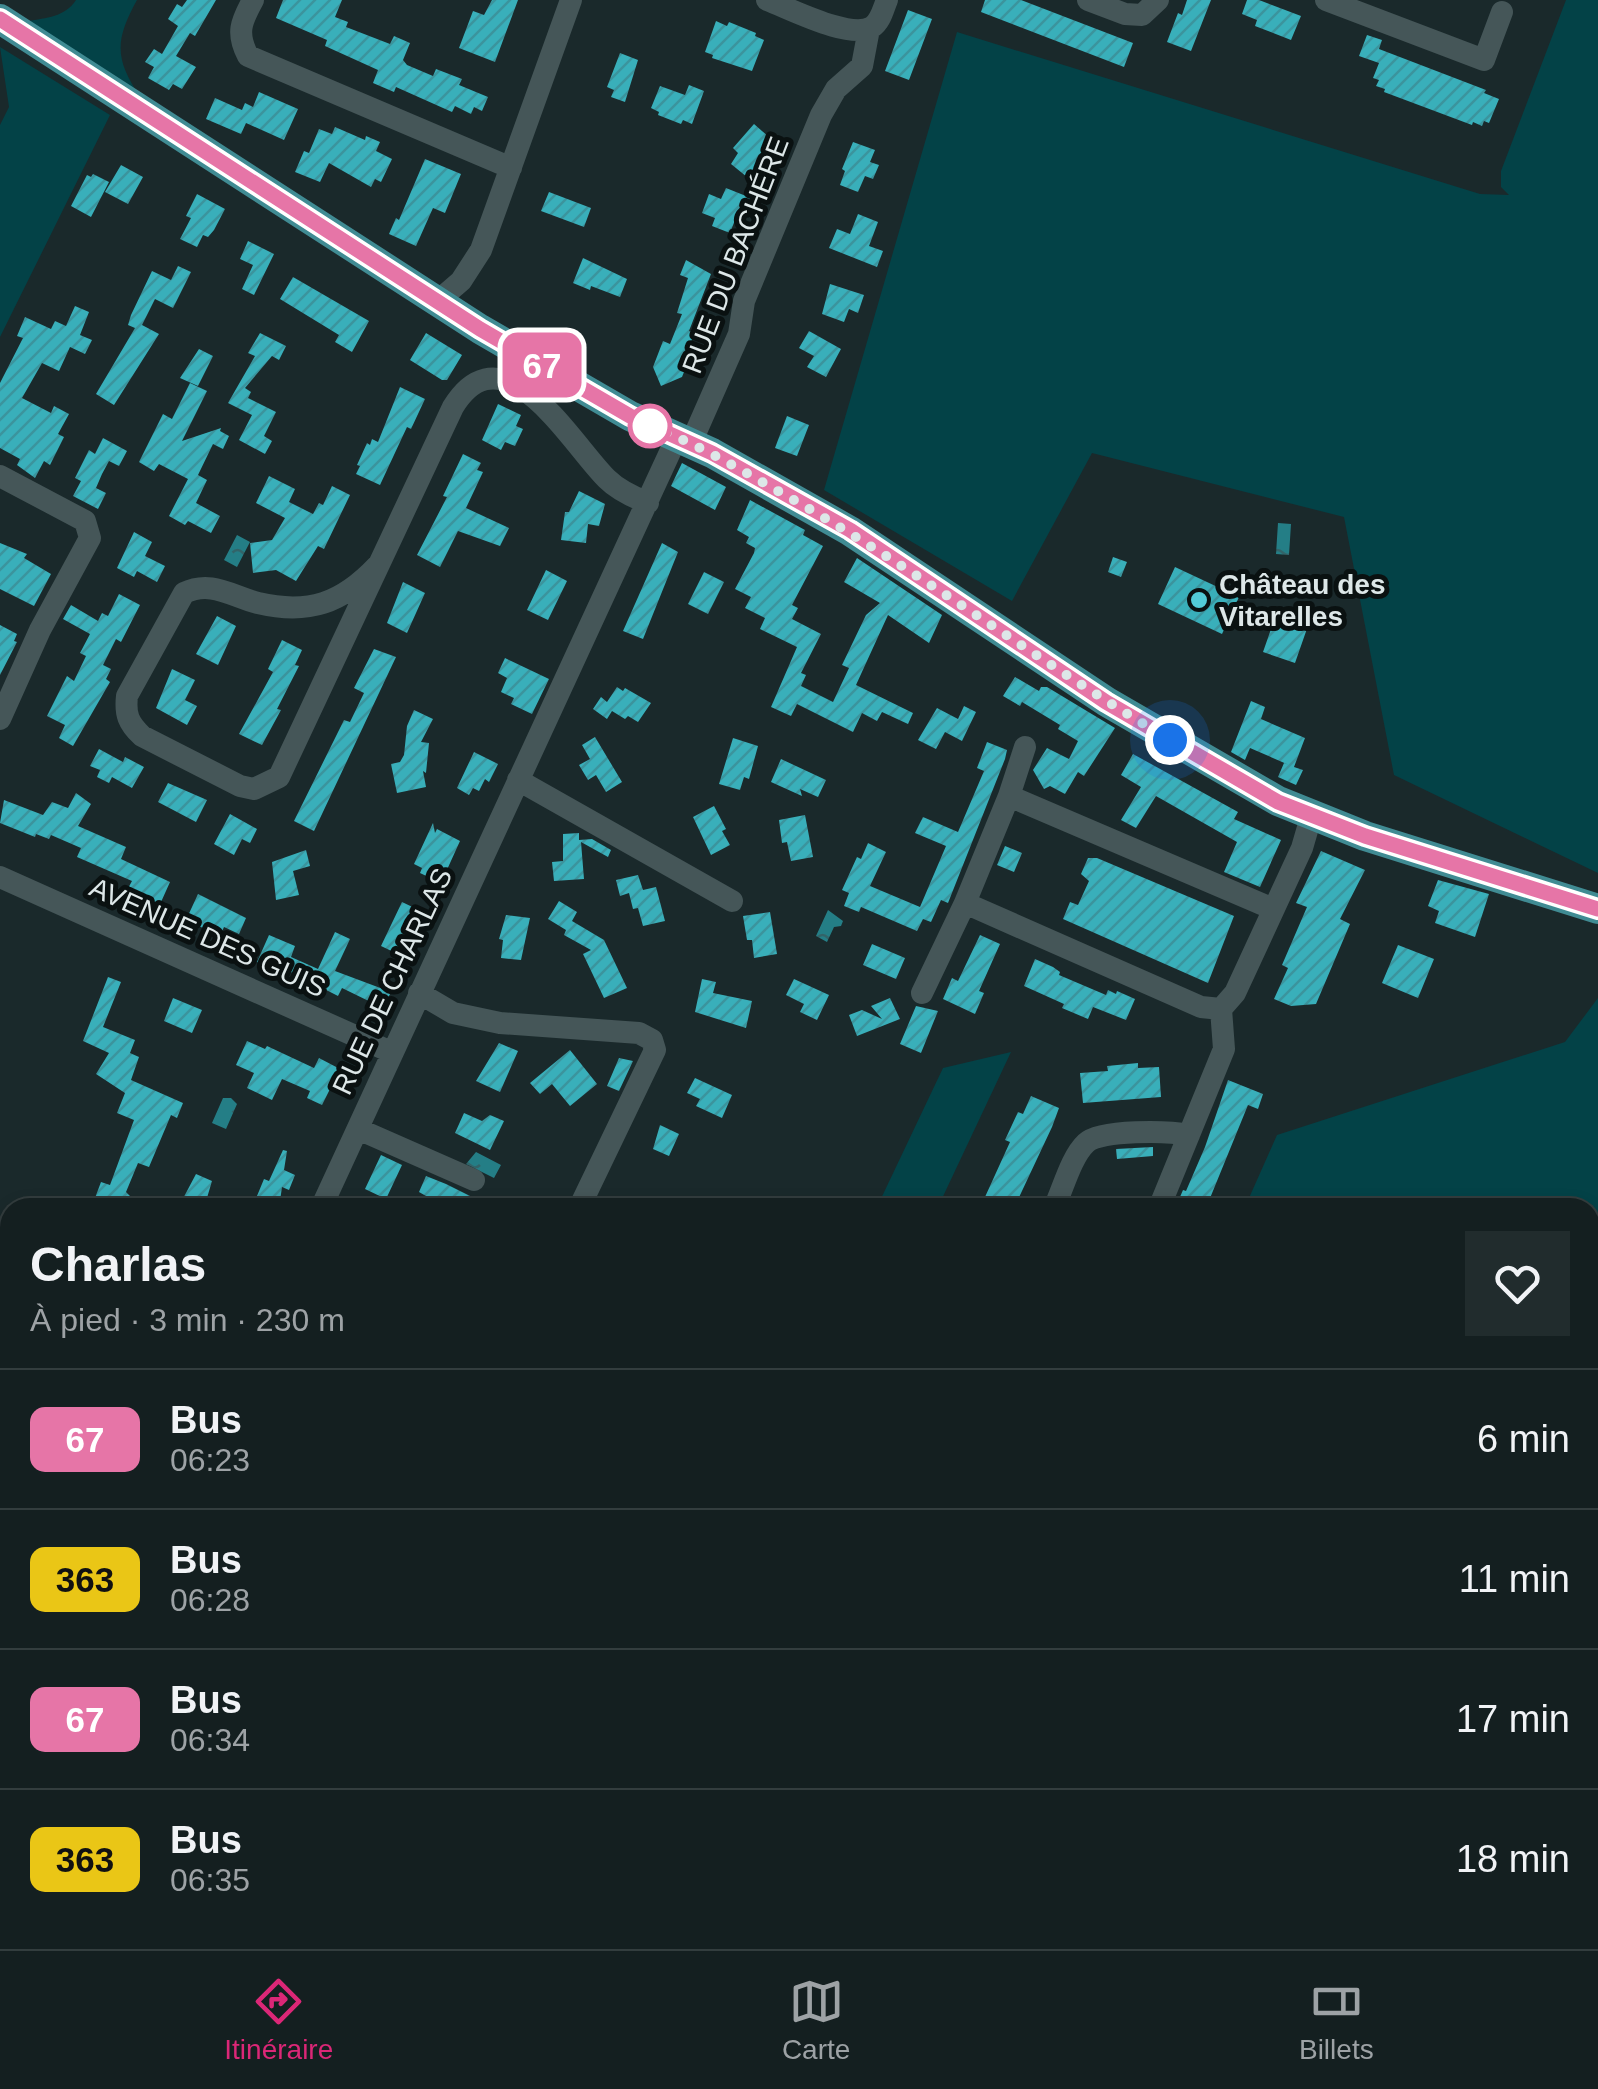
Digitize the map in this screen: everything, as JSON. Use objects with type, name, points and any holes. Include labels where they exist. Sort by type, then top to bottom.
[{"type":"main road","points":[[0,19],[480,329],[630,416],[684,440],[850,530],[1106,702],[1202,759],[1312,818],[1598,909]]},
{"type":"street","points":[[254,0],[240,28],[240,40],[248,56],[511,168]]},
{"type":"street","points":[[439,300],[461,281],[481,250],[571,0]]},
{"type":"street","points":[[767,0],[854,32],[870,29]]},
{"type":"street","name":"RUE DU BACHÉRE","points":[[684,440],[739,334],[744,302],[821,115],[836,89],[862,66],[870,29],[888,0]]},
{"type":"street","points":[[1088,0],[1125,14],[1142,14],[1158,0]]},
{"type":"street","points":[[1326,0],[1484,60],[1502,12]]},
{"type":"street","points":[[377,566],[350,593],[324,605],[260,603],[212,587],[197,587],[184,593],[127,696],[125,713],[142,736],[240,786],[254,789],[278,777],[454,406],[476,384],[498,379],[526,388],[606,478],[629,495],[648,502]]},
{"type":"street","name":"RUE DE CHARLAS","points":[[326,1198],[648,502],[684,440]]},
{"type":"street","points":[[0,476],[85,521],[90,538],[40,630],[0,719]]},
{"type":"street","points":[[324,605],[341,630],[340,647]]},
{"type":"street","points":[[922,993],[965,903],[1025,747]]},
{"type":"street","points":[[518,780],[732,901]]},
{"type":"street","points":[[1009,796],[1273,909]]},
{"type":"street","points":[[1163,1198],[1224,1049],[1221,1009],[1235,993],[1312,818]]},
{"type":"street","name":"AVENUE DES GUIS","points":[[0,877],[391,1052]]},
{"type":"street","points":[[965,903],[1201,1007],[1221,1009]]},
{"type":"street","points":[[419,993],[452,1012],[500,1023],[639,1033],[652,1040],[655,1050],[584,1198]]},
{"type":"street","points":[[358,1129],[474,1180]]},
{"type":"street","points":[[1059,1198],[1084,1144],[1096,1136],[1170,1131],[1189,1134]]},
{"type":"shaded area","points":[[76,0],[137,0],[121,38],[121,49],[126,72],[141,98],[28,21],[61,13]]},
{"type":"shaded area","points":[[1566,0],[1598,0],[1598,873],[1394,775],[1344,517],[1092,453],[1012,601],[824,490],[957,32],[1480,194],[1509,195],[1501,187],[1501,171]]},
{"type":"shaded area","points":[[0,47],[110,115],[0,337],[0,125],[9,107]]},
{"type":"shaded area","points":[[1598,998],[1598,1198],[1249,1198],[1277,1135],[1565,1042]]},
{"type":"shaded area","points":[[1011,1052],[942,1198],[881,1198],[943,1068]]},
{"type":"water","points":[[1278,523],[1291,524],[1289,555],[1276,554]]},
{"type":"water","points":[[237,535],[250,542],[237,567],[224,560]]},
{"type":"water","points":[[828,910],[843,921],[841,926],[834,927],[827,942],[816,936]]},
{"type":"water","points":[[223,1098],[231,1098],[237,1104],[226,1129],[212,1123]]},
{"type":"water","points":[[476,1152],[501,1165],[494,1178],[466,1164]]},
{"type":"building","points":[[187,0],[216,0],[195,36],[190,33],[176,56],[196,67],[182,89],[173,84],[169,90],[148,78],[154,67],[145,62],[154,49],[162,54],[178,26],[168,19],[177,4],[182,7]]},
{"type":"building","points":[[283,0],[342,0],[335,17],[348,22],[346,27],[390,44],[394,36],[410,43],[403,60],[407,65],[433,76],[436,69],[462,79],[459,85],[488,97],[482,111],[474,107],[471,114],[455,106],[452,112],[396,87],[394,92],[373,83],[378,70],[325,46],[327,40],[276,18]]},
{"type":"building","points":[[492,0],[518,0],[495,62],[459,48],[473,11],[484,15]]},
{"type":"building","points":[[985,0],[1021,0],[1133,43],[1124,67],[981,12]]},
{"type":"building","points":[[1187,0],[1211,0],[1191,51],[1167,42]]},
{"type":"building","points":[[1247,0],[1259,0],[1301,16],[1291,40],[1255,26],[1257,20],[1242,14]]},
{"type":"building","points":[[908,10],[932,19],[909,80],[885,71]]},
{"type":"building","points":[[716,21],[727,26],[729,22],[764,40],[752,71],[705,52]]},
{"type":"building","points":[[1367,35],[1382,40],[1379,49],[1486,90],[1484,93],[1499,99],[1489,123],[1472,125],[1384,92],[1376,86],[1379,80],[1373,78],[1379,63],[1359,56]]},
{"type":"building","points":[[620,53],[638,60],[625,102],[611,97],[614,90],[607,87]]},
{"type":"building","points":[[689,85],[704,91],[692,124],[683,120],[681,124],[651,108],[660,86],[685,95]]},
{"type":"building","points":[[259,92],[298,109],[284,140],[246,123],[241,134],[206,119],[215,98],[242,110],[245,103],[253,107]]},
{"type":"building","points":[[754,124],[776,143],[747,177],[731,164],[738,153],[733,148]]},
{"type":"building","points":[[335,127],[380,142],[376,151],[392,159],[381,182],[375,179],[371,187],[329,163],[320,182],[295,172],[319,129],[332,134]]},
{"type":"building","points":[[853,142],[875,150],[870,162],[879,165],[873,179],[865,176],[858,192],[840,185]]},
{"type":"building","points":[[425,159],[461,174],[445,213],[433,208],[416,246],[389,234]]},
{"type":"building","points":[[121,165],[143,177],[128,204],[105,192]]},
{"type":"building","points":[[87,175],[109,182],[91,217],[71,206]]},
{"type":"building","points":[[726,188],[751,198],[744,223],[735,220],[730,233],[712,226],[715,218],[702,213],[709,194],[721,199]]},
{"type":"building","points":[[549,192],[591,208],[584,227],[541,211]]},
{"type":"building","points":[[197,194],[225,209],[214,230],[208,237],[203,235],[197,247],[180,239]]},
{"type":"building","points":[[858,214],[878,222],[869,246],[883,251],[877,267],[829,248],[837,229],[850,234]]},
{"type":"building","points":[[248,241],[274,254],[254,295],[242,289],[253,265],[240,259]]},
{"type":"building","points":[[583,258],[627,279],[620,297],[573,283]]},
{"type":"building","points":[[686,260],[711,274],[689,331],[694,333],[688,351],[692,352],[682,377],[661,386],[653,367],[663,341],[670,344],[682,314],[677,313],[688,278],[680,275]]},
{"type":"building","points":[[178,266],[191,272],[173,308],[155,299],[142,325],[159,334],[114,405],[96,394],[135,328],[128,325],[131,315],[152,271],[171,280]]},
{"type":"building","points":[[293,277],[369,321],[352,352],[335,342],[339,335],[280,299]]},
{"type":"building","points":[[830,284],[864,295],[858,313],[849,309],[844,322],[822,314]]},
{"type":"building","points":[[75,306],[89,312],[80,335],[92,340],[85,354],[70,347],[59,371],[42,363],[22,398],[51,413],[54,406],[69,414],[58,434],[64,437],[50,465],[44,461],[35,478],[17,465],[20,459],[0,448],[0,383],[23,338],[17,336],[25,317],[51,329],[55,321],[66,326]]},
{"type":"building","points":[[809,331],[841,349],[826,377],[807,367],[814,356],[799,348]]},
{"type":"building","points":[[260,333],[286,346],[279,360],[272,356],[245,388],[251,392],[248,398],[276,412],[264,436],[272,441],[265,454],[239,440],[252,415],[228,403],[255,356],[248,353]]},
{"type":"building","points":[[426,333],[462,355],[447,380],[410,360]]},
{"type":"building","points":[[199,349],[213,356],[198,386],[180,378]]},
{"type":"building","points":[[190,383],[207,391],[182,441],[221,428],[229,436],[223,449],[213,444],[198,475],[207,480],[196,503],[220,516],[211,533],[169,516],[188,479],[159,464],[154,471],[139,462],[163,414],[172,419]]},
{"type":"building","points":[[400,387],[425,399],[380,485],[356,474],[360,466],[357,465],[367,443],[370,445],[372,439],[378,442]]},
{"type":"building","points":[[498,404],[521,415],[516,426],[523,429],[515,446],[505,442],[501,450],[482,440]]},
{"type":"building","points":[[787,416],[809,425],[797,456],[775,448]]},
{"type":"building","points":[[103,438],[127,451],[119,466],[109,461],[102,474],[96,488],[106,493],[98,509],[73,496],[81,481],[75,478],[89,450],[95,454]]},
{"type":"building","points":[[463,454],[481,463],[477,470],[483,472],[466,508],[509,528],[500,546],[458,531],[440,567],[417,555],[447,497],[443,496]]},
{"type":"building","points":[[682,463],[726,487],[715,510],[671,486]]},
{"type":"building","points":[[269,476],[295,489],[289,502],[313,514],[319,503],[323,505],[332,486],[350,495],[324,549],[318,546],[296,581],[276,570],[253,573],[250,543],[272,540],[285,518],[256,503]]},
{"type":"building","points":[[579,491],[605,504],[599,526],[588,524],[586,543],[561,540],[565,512],[569,512]]},
{"type":"building","points":[[750,500],[805,530],[803,535],[823,546],[792,605],[798,608],[792,619],[821,634],[801,673],[806,675],[801,686],[833,702],[849,668],[842,665],[866,615],[880,603],[844,582],[857,558],[942,615],[929,643],[888,615],[856,685],[913,713],[908,724],[882,712],[877,721],[862,713],[853,732],[797,704],[791,716],[771,707],[797,647],[760,629],[765,618],[745,608],[751,597],[735,589],[755,548],[746,543],[749,537],[737,530]]},
{"type":"building","points":[[134,532],[152,542],[145,556],[165,566],[157,582],[137,571],[134,577],[117,568]]},
{"type":"building","points":[[0,543],[27,554],[24,558],[51,574],[34,606],[0,589]]},
{"type":"building","points":[[662,543],[678,552],[643,639],[623,631]]},
{"type":"building","points":[[1113,557],[1127,562],[1121,577],[1108,572]]},
{"type":"building","name":"Château des Vitarelles","points":[[1175,567],[1239,597],[1222,634],[1158,604]]},
{"type":"building","points":[[546,570],[567,581],[548,620],[527,610]]},
{"type":"building","points":[[704,572],[724,582],[708,614],[688,604]]},
{"type":"building","points":[[403,582],[425,593],[407,633],[387,623]]},
{"type":"building","points":[[119,594],[140,605],[121,642],[116,639],[103,665],[111,669],[106,679],[110,682],[73,746],[59,738],[65,725],[47,716],[67,676],[74,681],[86,656],[80,653],[90,634],[63,619],[71,605],[98,621],[102,613],[108,616]]},
{"type":"building","points":[[1278,609],[1310,620],[1295,663],[1263,652]]},
{"type":"building","points":[[217,616],[236,626],[218,665],[196,654]]},
{"type":"building","points":[[0,625],[17,634],[17,642],[0,675]]},
{"type":"building","points":[[282,640],[302,650],[295,665],[299,666],[262,745],[239,734],[273,672],[268,669]]},
{"type":"building","points":[[374,649],[396,657],[314,831],[294,821],[344,720],[350,722],[364,693],[354,688]]},
{"type":"building","points":[[505,658],[549,679],[532,714],[511,704],[514,698],[501,692],[507,678],[498,673]]},
{"type":"building","points":[[172,669],[195,680],[185,700],[197,706],[187,725],[156,708]]},
{"type":"building","points":[[1015,677],[1039,691],[1047,687],[1115,728],[1084,776],[1078,772],[1065,794],[1050,786],[1044,789],[1033,770],[1047,748],[1069,759],[1078,741],[1022,702],[1020,706],[1003,696]]},
{"type":"building","points":[[617,687],[651,703],[638,722],[612,711],[607,719],[593,709],[601,697],[607,702]]},
{"type":"building","points":[[1251,701],[1265,707],[1261,719],[1305,738],[1294,767],[1303,770],[1296,785],[1278,777],[1284,763],[1289,765],[1250,748],[1245,760],[1231,752]]},
{"type":"building","points":[[964,706],[976,712],[962,741],[945,732],[936,749],[918,740],[937,708],[958,719]]},
{"type":"building","points":[[414,710],[433,719],[421,742],[429,743],[426,773],[423,771],[426,787],[397,793],[391,764],[400,762],[404,755],[407,726]]},
{"type":"building","points":[[595,737],[622,782],[606,792],[596,775],[588,780],[579,765],[590,759],[582,745]]},
{"type":"building","points":[[733,738],[758,746],[749,779],[744,777],[740,790],[719,784]]},
{"type":"building","points":[[987,742],[1007,750],[1005,759],[948,903],[941,900],[931,922],[923,919],[917,931],[861,907],[859,912],[844,906],[849,893],[842,890],[868,843],[886,852],[870,886],[920,907],[946,846],[915,833],[923,817],[958,832],[984,771],[977,768]]},
{"type":"building","points":[[99,749],[123,762],[125,757],[144,767],[132,788],[112,777],[109,783],[97,777],[100,770],[90,766]]},
{"type":"building","points":[[474,752],[498,764],[489,782],[485,779],[479,791],[473,788],[469,795],[457,788]]},
{"type":"building","points":[[1133,754],[1238,812],[1234,819],[1281,840],[1260,887],[1224,872],[1237,842],[1156,796],[1136,828],[1121,820],[1141,787],[1121,775]]},
{"type":"building","points":[[781,759],[826,780],[818,797],[800,789],[802,796],[771,782]]},
{"type":"building","points":[[168,783],[207,800],[196,822],[158,802]]},
{"type":"building","points":[[76,793],[91,804],[78,826],[126,847],[121,859],[170,882],[157,911],[126,892],[132,881],[77,857],[81,848],[51,835],[49,839],[36,834],[35,837],[0,823],[4,800],[43,815],[52,802],[68,808]]},
{"type":"building","points":[[714,806],[730,845],[711,855],[693,817]]},
{"type":"building","points":[[230,814],[257,829],[250,843],[242,839],[234,855],[214,844]]},
{"type":"building","points":[[805,815],[813,857],[791,861],[787,842],[782,843],[779,820]]},
{"type":"building","points":[[433,823],[435,833],[437,829],[460,841],[441,883],[420,873],[422,868],[414,864]]},
{"type":"building","points":[[579,833],[579,840],[592,839],[611,850],[608,857],[581,842],[584,879],[554,881],[552,862],[563,861],[563,834]]},
{"type":"building","points":[[1005,846],[1022,853],[1014,872],[997,865]]},
{"type":"building","points":[[306,850],[310,866],[293,871],[299,895],[276,900],[272,862]]},
{"type":"building","points":[[1321,851],[1365,870],[1340,919],[1350,924],[1316,1004],[1291,1006],[1274,999],[1288,968],[1282,965],[1307,907],[1296,903]]},
{"type":"building","points":[[1088,858],[1097,858],[1234,916],[1208,983],[1063,919],[1070,902],[1078,905],[1089,881],[1081,874]]},
{"type":"building","points":[[638,875],[643,890],[656,887],[665,921],[643,926],[629,893],[620,896],[616,880]]},
{"type":"building","points":[[1438,880],[1489,894],[1475,937],[1435,923],[1439,911],[1428,906]]},
{"type":"building","points":[[198,894],[246,918],[239,934],[224,927],[220,936],[186,920]]},
{"type":"building","points":[[559,901],[577,912],[572,921],[604,940],[627,988],[604,998],[583,954],[591,950],[564,935],[566,930],[548,919]]},
{"type":"building","points":[[402,902],[423,912],[402,956],[381,946]]},
{"type":"building","points":[[770,912],[777,954],[754,958],[743,916]]},
{"type":"building","points":[[506,915],[530,918],[521,960],[501,958],[503,940],[499,939]]},
{"type":"building","points":[[335,932],[350,939],[335,971],[391,992],[383,1008],[342,988],[338,996],[285,969],[283,974],[257,962],[269,935],[295,946],[291,957],[318,969]]},
{"type":"building","points":[[980,935],[1000,944],[979,991],[984,993],[975,1014],[943,999],[952,978],[958,981]]},
{"type":"building","points":[[872,944],[905,958],[896,979],[863,965]]},
{"type":"building","points":[[1398,945],[1434,959],[1418,998],[1382,983]]},
{"type":"building","points":[[1035,959],[1053,967],[1059,975],[1106,995],[1108,990],[1116,994],[1117,991],[1135,999],[1126,1020],[1093,1007],[1088,1019],[1024,986]]},
{"type":"building","points":[[108,977],[121,982],[103,1027],[135,1040],[130,1053],[139,1057],[131,1080],[183,1103],[177,1118],[171,1115],[149,1167],[138,1163],[126,1192],[131,1198],[95,1198],[101,1182],[110,1185],[134,1120],[117,1113],[125,1093],[96,1074],[109,1053],[83,1041]]},
{"type":"building","points":[[702,979],[716,982],[713,993],[752,1001],[746,1028],[695,1012]]},
{"type":"building","points":[[794,979],[829,995],[817,1020],[800,1012],[804,1004],[786,995]]},
{"type":"building","points":[[173,998],[202,1010],[192,1033],[164,1021]]},
{"type":"building","points":[[890,998],[900,1019],[857,1036],[849,1015],[862,1010],[882,1019],[871,1006]]},
{"type":"building","points":[[916,1006],[938,1011],[921,1053],[900,1044]]},
{"type":"building","points":[[247,1041],[314,1068],[319,1058],[340,1069],[322,1105],[307,1098],[310,1091],[282,1079],[272,1100],[247,1088],[254,1073],[236,1065]]},
{"type":"building","points":[[499,1043],[518,1051],[500,1092],[476,1081]]},
{"type":"building","points":[[570,1050],[597,1084],[570,1106],[552,1084],[540,1094],[530,1083]]},
{"type":"building","points":[[619,1058],[633,1061],[619,1091],[607,1086]]},
{"type":"building","points":[[1138,1063],[1138,1068],[1159,1067],[1161,1097],[1083,1103],[1080,1073]]},
{"type":"building","points":[[695,1078],[732,1095],[722,1118],[696,1106],[700,1099],[687,1093]]},
{"type":"building","points":[[1228,1080],[1263,1094],[1258,1109],[1248,1105],[1210,1198],[1180,1198],[1205,1147]]},
{"type":"building","points":[[1031,1096],[1059,1108],[1019,1198],[985,1198],[1010,1142],[1005,1140],[1018,1112],[1023,1114]]},
{"type":"building","points":[[464,1113],[482,1121],[490,1115],[504,1121],[490,1150],[455,1133]]},
{"type":"building","points":[[660,1125],[679,1134],[669,1156],[653,1149]]},
{"type":"building","points":[[1153,1147],[1153,1156],[1117,1159],[1116,1149]]},
{"type":"building","points":[[283,1150],[287,1151],[284,1170],[295,1175],[289,1190],[282,1187],[280,1198],[256,1198],[264,1179],[269,1181]]},
{"type":"building","points":[[381,1155],[402,1165],[386,1198],[365,1189]]},
{"type":"building","points":[[196,1174],[212,1181],[207,1198],[183,1198]]},
{"type":"building","points":[[426,1176],[474,1198],[425,1198],[419,1192]]},
{"type":"bus line","name":"67","points":[[0,19],[480,329],[630,416],[712,453],[850,530],[1106,702],[1278,802],[1365,836],[1598,909]]},
{"type":"place","name":"Château des Vitarelles","points":[[1199,600]]},
{"type":"route","points":[[650,426],[712,453],[850,530],[1053,668],[1170,740]]}]
